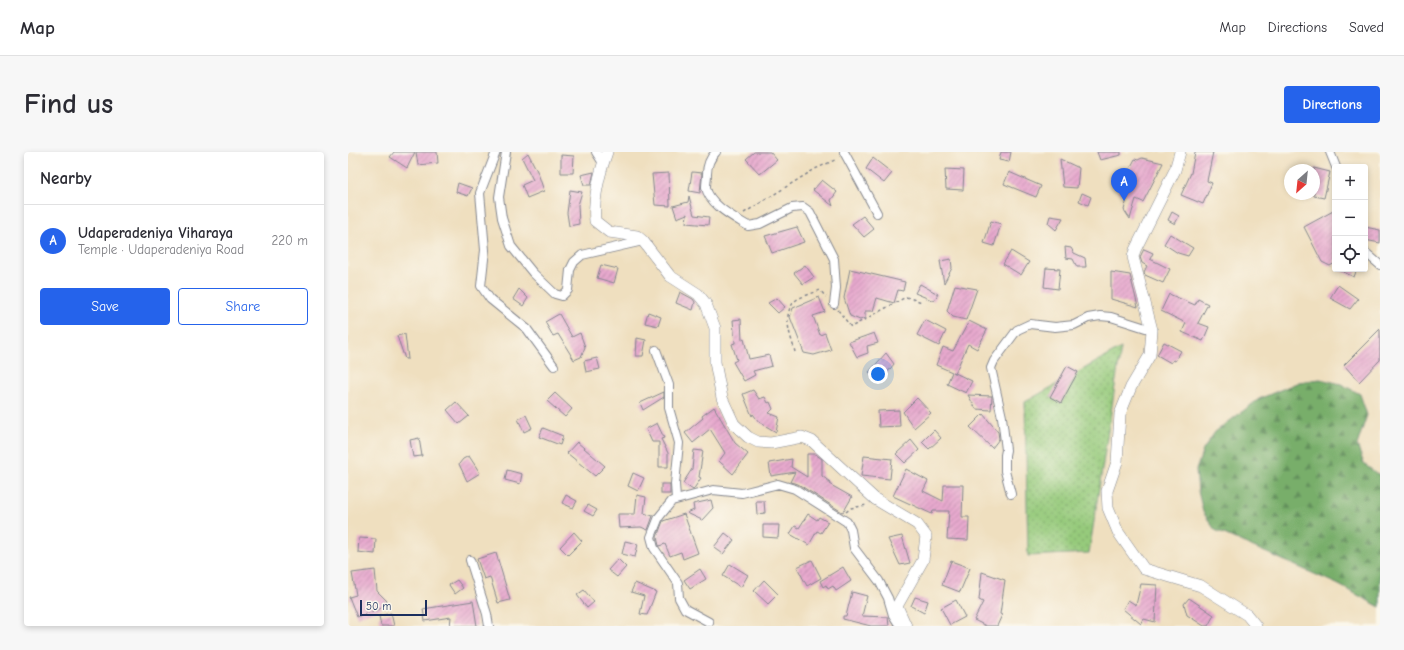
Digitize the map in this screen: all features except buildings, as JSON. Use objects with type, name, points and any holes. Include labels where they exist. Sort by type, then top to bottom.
[{"type":"street","points":[[496,152],[480,193],[485,250],[480,286],[490,299],[528,329],[554,366]]},
{"type":"street","points":[[506,152],[500,197],[502,218],[511,246],[533,272],[555,294],[562,296],[568,290],[570,270],[574,262],[582,255],[643,241]]},
{"type":"street","points":[[596,152],[604,157],[594,210],[594,221],[609,232],[637,236],[643,241],[670,276],[698,294],[706,304],[715,328],[715,362],[722,398],[734,424],[748,437],[758,442],[771,444],[802,437],[812,441],[875,499],[917,524],[926,536],[923,560],[897,606],[905,625]]},
{"type":"street","points":[[716,152],[712,156],[707,169],[706,188],[716,205],[736,219],[748,226],[760,224],[792,208],[803,207],[810,212],[834,259],[836,288],[834,304]]},
{"type":"street","points":[[1180,152],[1175,170],[1135,250],[1133,257],[1152,330],[1150,354],[1131,388],[1120,414],[1117,462],[1107,491],[1108,508],[1118,532],[1144,569],[1201,586],[1247,615],[1256,626]]},
{"type":"street","points":[[1330,152],[1335,164]]},
{"type":"street","points":[[845,153],[877,213]]},
{"type":"street","points":[[1368,255],[1380,265]]},
{"type":"street","points":[[1011,494],[1005,471],[1006,450],[1002,417],[991,368],[994,361],[1017,330],[1030,324],[1055,327],[1074,325],[1088,318],[1100,316],[1111,317],[1152,330]]},
{"type":"street","points":[[656,350],[669,385],[669,408],[679,443],[675,484],[676,500]]},
{"type":"street","points":[[709,622],[685,609],[679,598],[678,583],[654,548],[651,537],[659,517],[672,500],[713,490],[742,493],[778,484],[795,489],[846,522],[852,530],[854,548],[879,581],[888,598],[893,615],[898,623],[905,625]]},
{"type":"street","points":[[470,560],[487,614],[489,626]]},
{"type":"path","points":[[736,219],[845,153]]},
{"type":"path","points":[[795,352],[787,322],[789,309],[795,300],[820,290],[834,304],[851,326],[906,297],[922,302]]},
{"type":"path","points":[[838,517],[851,508],[869,504],[875,499]]},
{"type":"green space","points":[[1121,348],[1089,553],[1028,556],[1025,402]]},
{"type":"green space","points":[[1320,379],[1341,384],[1360,394],[1367,415],[1357,445],[1364,464],[1380,476],[1380,607],[1337,584],[1215,530],[1203,512],[1198,491],[1196,470],[1203,450],[1215,432],[1259,399],[1299,382]]},
{"type":"place","name":"Udaperadeniya Viharaya","points":[[1124,201]]}]
